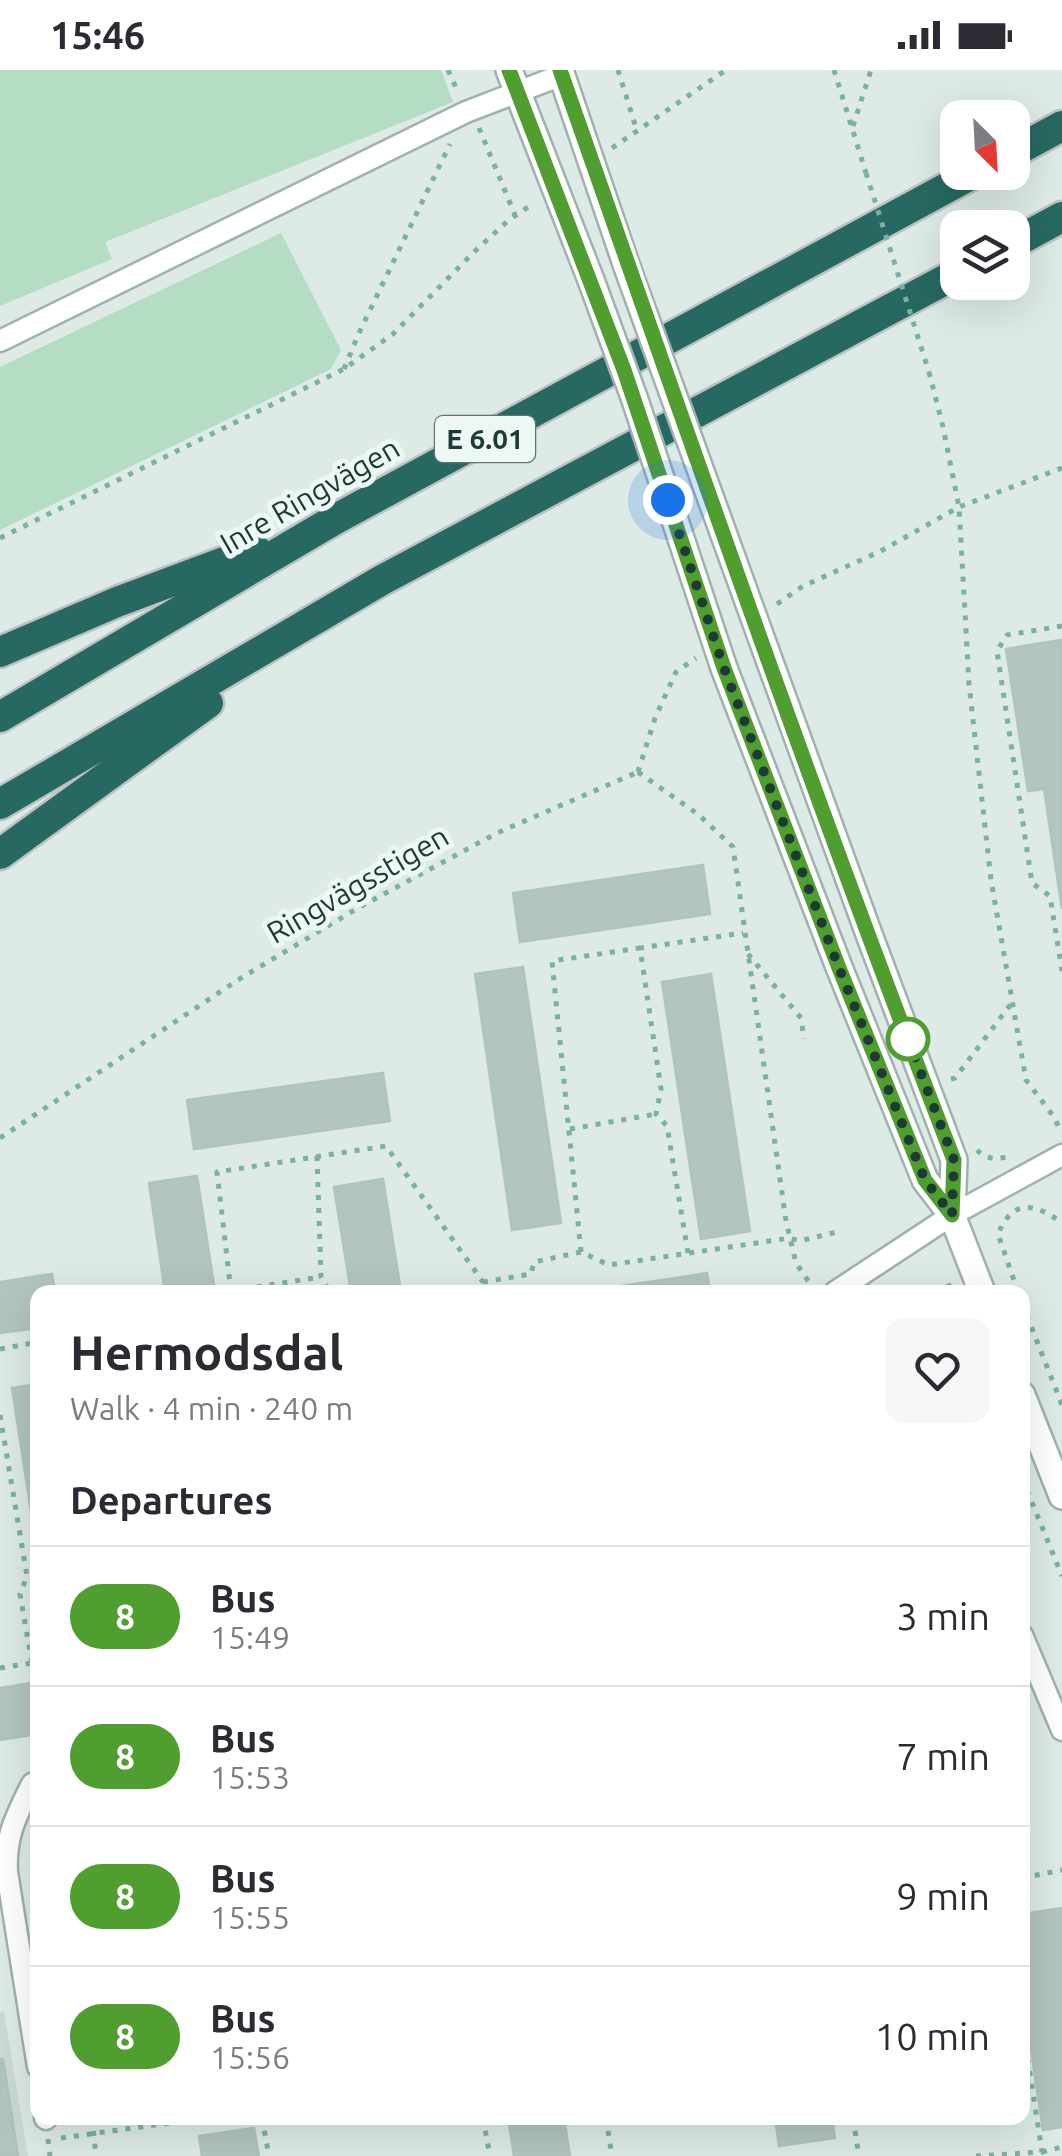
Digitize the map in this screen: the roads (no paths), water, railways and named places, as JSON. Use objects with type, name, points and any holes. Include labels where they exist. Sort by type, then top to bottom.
[{"type":"highway","points":[[1030,143],[1062,126]]},
{"type":"highway","name":"Inre Ringvägen","points":[[0,717],[334,520],[943,190]]},
{"type":"highway","points":[[1030,234],[1062,217]]},
{"type":"highway","name":"E 6.01","points":[[0,804],[382,580],[940,283]]},
{"type":"highway","points":[[0,652],[117,602],[334,520]]},
{"type":"highway","points":[[0,854],[382,580]]},
{"type":"street","points":[[0,340],[470,114],[514,80],[561,72],[766,651],[954,1160],[952,1215]]},
{"type":"street","points":[[514,80],[634,400],[712,662],[925,1180],[952,1215],[979,1285]]},
{"type":"street","points":[[846,1285],[952,1215],[1062,1155]]},
{"type":"street","points":[[1030,1415],[1062,1496]]},
{"type":"street","points":[[1030,1654],[1062,1730]]},
{"type":"street","points":[[30,1788],[11,1826],[6,1850],[30,2014]]}]
